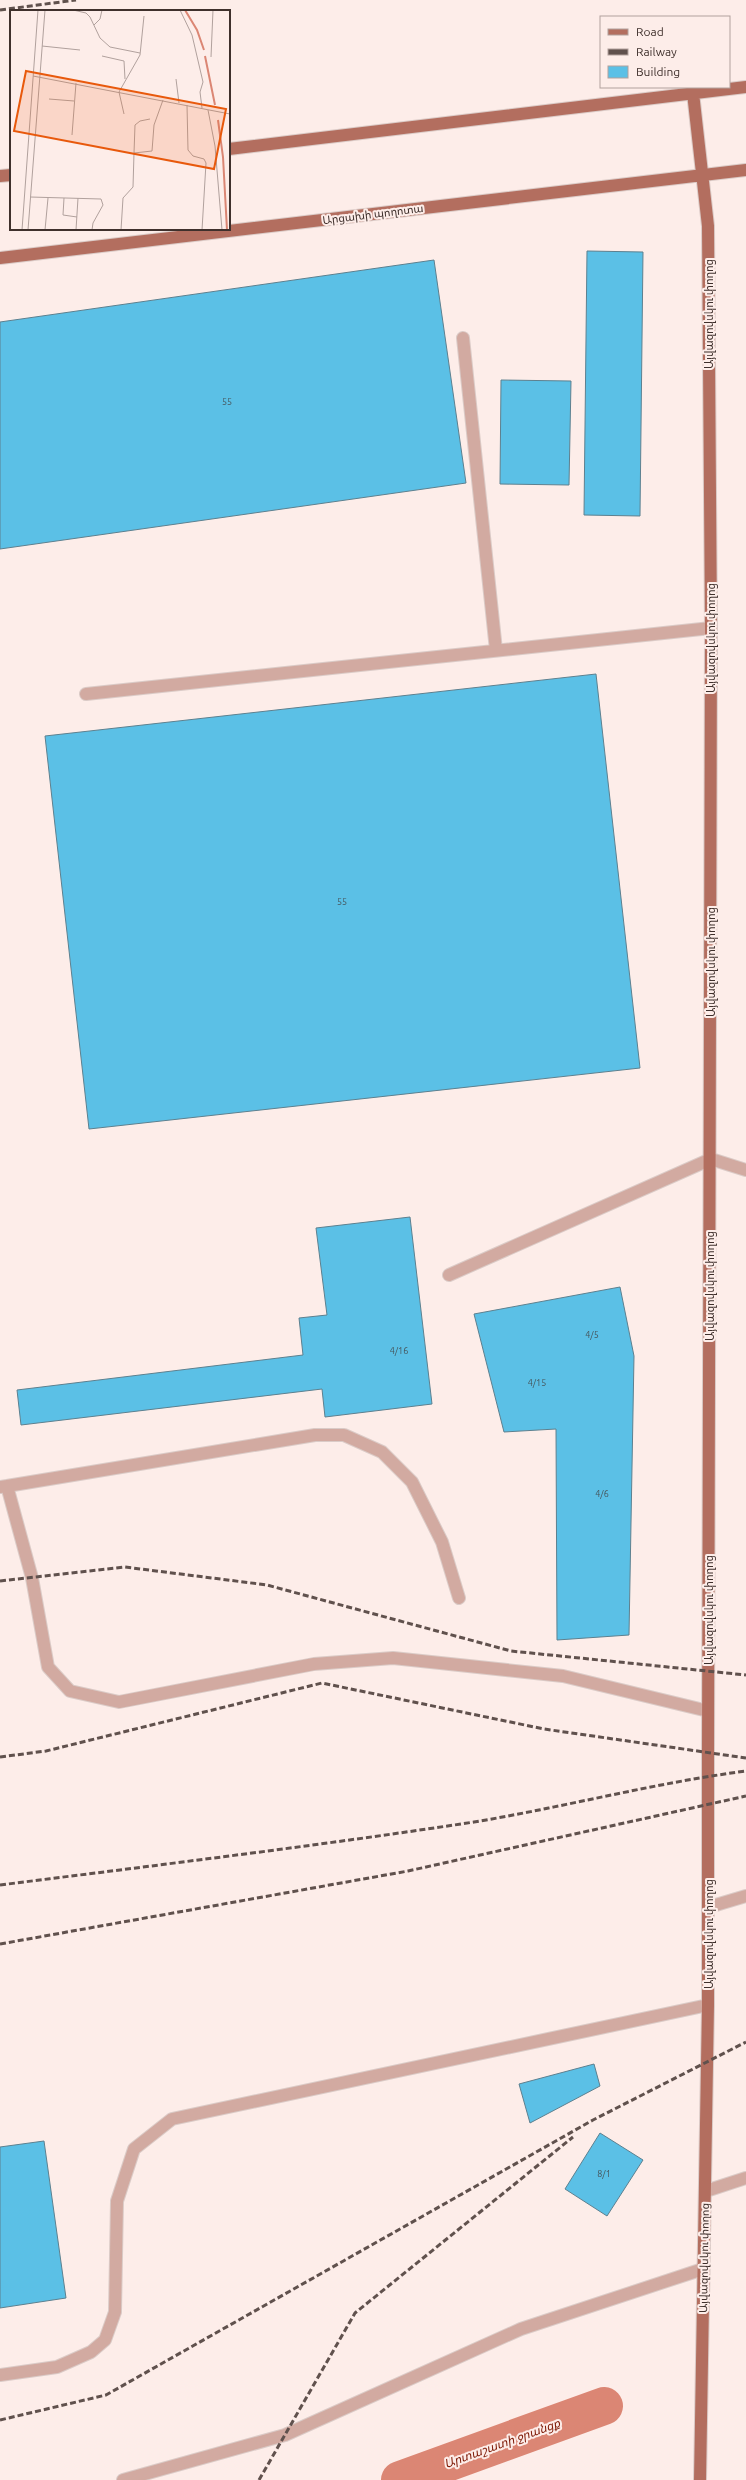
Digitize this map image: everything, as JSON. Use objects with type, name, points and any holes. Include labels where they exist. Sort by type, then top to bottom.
[{"type":"main road","points":[[230,148],[746,87]]},
{"type":"main road","name":"Այվազովսկու փողոց","points":[[693,93],[708,226],[711,628],[711,1158],[708,1711],[710,1907],[700,2480]]},
{"type":"main road","name":"Արցախի պողոտա","points":[[0,258],[746,170]]},
{"type":"main road","points":[[0,176],[10,175]]},
{"type":"street","points":[[463,338],[496,650]]},
{"type":"street","points":[[86,694],[711,628]]},
{"type":"street","points":[[450,1276],[711,1158],[746,1170]]},
{"type":"street","points":[[459,1598],[442,1542],[412,1482],[382,1452],[344,1435],[316,1435],[3,1486],[32,1578],[48,1666],[70,1691],[119,1702],[314,1664],[393,1658],[563,1676],[708,1711]]},
{"type":"street","points":[[710,1907],[746,1896]]},
{"type":"street","points":[[0,2375],[57,2367],[91,2352],[105,2340],[114,2312],[117,2201],[134,2149],[172,2119],[708,2005]]},
{"type":"street","points":[[706,2191],[746,2178]]},
{"type":"street","points":[[123,2480],[285,2435],[521,2329],[703,2269]]},
{"type":"building","points":[[587,251],[643,252],[640,516],[584,515]]},
{"type":"building","points":[[434,260],[466,483],[0,549],[0,322]]},
{"type":"building","points":[[501,380],[571,381],[569,485],[500,484]]},
{"type":"building","points":[[596,674],[640,1068],[89,1129],[45,736]]},
{"type":"building","points":[[410,1217],[432,1404],[325,1417],[322,1389],[21,1425],[17,1390],[303,1355],[299,1318],[327,1315],[316,1228]]},
{"type":"building","points":[[620,1287],[634,1356],[629,1635],[557,1640],[556,1429],[504,1432],[474,1314]]},
{"type":"building","points":[[594,2064],[600,2086],[530,2123],[519,2084]]},
{"type":"building","points":[[600,2133],[643,2160],[607,2216],[565,2189]]},
{"type":"building","points":[[44,2141],[66,2298],[0,2308],[0,2147]]},
{"type":"waterway","name":"Արտաշատի ջրանցք","points":[[400,2480],[604,2406]]},
{"type":"railway","points":[[0,10],[76,0]]},
{"type":"railway","points":[[0,1581],[125,1567],[267,1585],[511,1651],[746,1675]]},
{"type":"railway","points":[[0,1757],[46,1751],[322,1683],[544,1729],[746,1758]]},
{"type":"railway","points":[[0,1885],[296,1847],[474,1822],[644,1788],[746,1771]]},
{"type":"railway","points":[[0,1944],[408,1871],[746,1796]]},
{"type":"railway","points":[[0,2420],[106,2395],[593,2120],[746,2042]]},
{"type":"railway","points":[[259,2480],[355,2313],[573,2137]]}]
